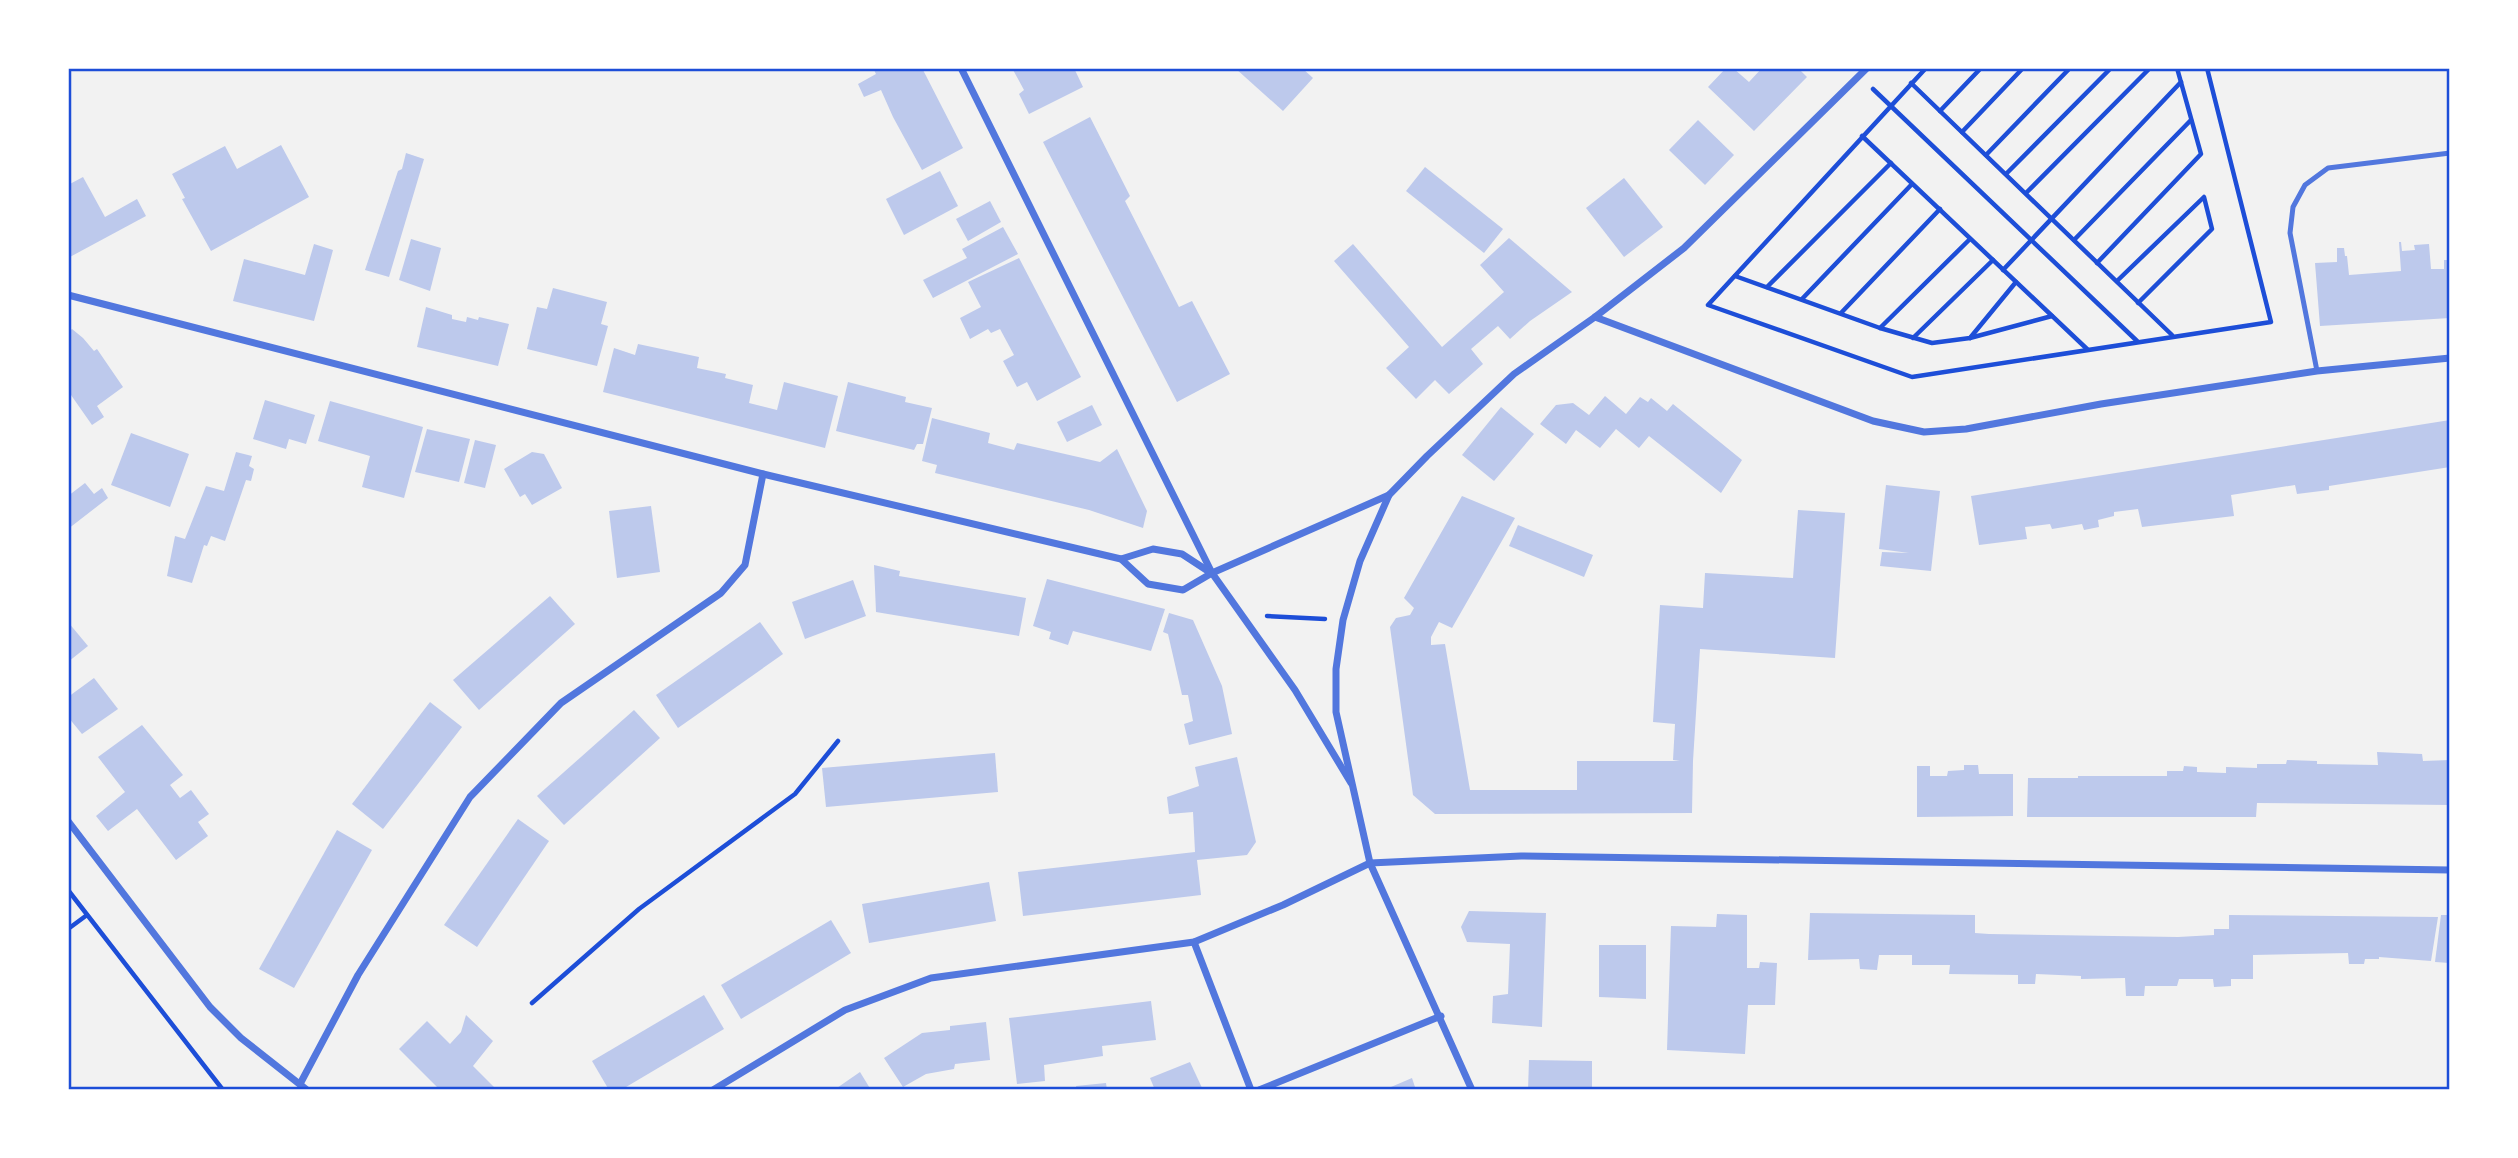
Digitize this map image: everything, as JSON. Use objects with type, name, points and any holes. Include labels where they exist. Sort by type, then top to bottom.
[{"type":"street","points":[[961,68],[1212,573],[1295,690],[1351,783]]},
{"type":"street","points":[[1472,1090],[1370,863],[1351,783],[1336,712],[1336,669],[1343,620],[1360,561],[1389,495],[1427,456],[1514,374],[1595,317],[1684,248],[1867,68]]},
{"type":"street","points":[[68,295],[763,474],[1121,559],[1148,584],[1183,590],[1212,573],[1389,495]]},
{"type":"street","points":[[1595,317],[1873,421],[1924,432],[1966,429],[2101,404],[2317,371],[2450,358]]},
{"type":"street","points":[[68,821],[210,1007],[241,1038],[304,1087],[358,975],[470,797],[561,703],[721,593],[745,565],[763,474]]},
{"type":"street","points":[[1121,559],[1153,549],[1182,554],[1212,573]]},
{"type":"street","points":[[713,1090],[845,1010],[931,978],[1194,942],[1283,905],[1370,863],[1521,856],[2450,870]]},
{"type":"street","points":[[1194,942],[1251,1090]]},
{"type":"street","points":[[1259,1090],[1441,1016]]},
{"type":"lane","points":[[2317,371],[2290,233],[2293,207],[2305,185],[2328,168],[2450,153]]},
{"type":"path","points":[[1926,68],[1708,305],[1912,377],[2271,322],[2207,68]]},
{"type":"path","points":[[1940,111],[1980,68]]},
{"type":"path","points":[[1962,132],[2023,68]]},
{"type":"path","points":[[1986,155],[2070,68]]},
{"type":"path","points":[[2006,174],[2111,68]]},
{"type":"path","points":[[2026,193],[2150,68]]},
{"type":"path","points":[[2097,263],[2201,154],[2178,68]]},
{"type":"path","points":[[1859,76],[2138,341]]},
{"type":"path","points":[[2003,270],[2181,82]]},
{"type":"path","points":[[1912,83],[2173,336]]},
{"type":"path","points":[[2074,240],[2192,120]]},
{"type":"path","points":[[1862,136],[2087,349]]},
{"type":"path","points":[[1767,287],[1891,163]]},
{"type":"path","points":[[1802,299],[1912,184]]},
{"type":"path","points":[[2117,281],[2204,197],[2212,229],[2138,303]]},
{"type":"path","points":[[1841,313],[1940,209]]},
{"type":"path","points":[[1880,328],[1969,239]]},
{"type":"path","points":[[1913,338],[1993,260]]},
{"type":"path","points":[[1735,276],[1880,328],[1932,343],[1970,338],[2052,316]]},
{"type":"path","points":[[1970,338],[2016,282]]},
{"type":"path","points":[[1248,625],[1262,616],[1343,620]]},
{"type":"path","points":[[532,1003],[639,909],[796,794],[838,741]]},
{"type":"path","points":[[68,890],[223,1090]]},
{"type":"path","points":[[68,929],[87,915]]},
{"type":"building","points":[[873,68],[922,68],[963,148],[922,170],[881,90],[864,97],[858,84],[876,74]]},
{"type":"building","points":[[1012,68],[1074,68],[1083,87],[1029,114],[1019,94],[1024,90]]},
{"type":"building","points":[[1235,68],[1302,68],[1313,78],[1283,111]]},
{"type":"building","points":[[1726,68],[1733,68],[1749,82],[1762,68],[1798,68],[1807,77],[1754,131],[1708,87]]},
{"type":"building","points":[[1090,117],[1130,196],[1125,201],[1179,307],[1192,301],[1230,374],[1177,402],[1043,142]]},
{"type":"building","points":[[1698,120],[1734,155],[1705,185],[1669,150]]},
{"type":"building","points":[[281,145],[309,197],[211,251],[182,199],[185,198],[172,174],[225,146],[237,169]]},
{"type":"building","points":[[406,153],[424,159],[389,277],[365,270]]},
{"type":"building","points":[[1425,167],[1503,229],[1484,253],[1406,191]]},
{"type":"building","points":[[940,171],[958,206],[904,235],[886,199]]},
{"type":"building","points":[[83,177],[105,217],[137,199],[146,216],[68,258],[68,185]]},
{"type":"building","points":[[1624,178],[1663,227],[1624,257],[1586,208]]},
{"type":"building","points":[[990,201],[1001,222],[968,241],[956,219]]},
{"type":"building","points":[[1003,227],[1018,254],[933,298],[923,280],[967,258],[962,249]]},
{"type":"building","points":[[1509,238],[1572,292],[1530,321],[1510,339],[1498,326],[1471,349],[1483,364],[1449,394],[1435,380],[1416,399],[1386,368],[1409,347],[1334,261],[1353,244],[1442,347],[1504,292],[1480,265]]},
{"type":"building","points":[[411,239],[441,248],[430,291],[399,280]]},
{"type":"building","points":[[2399,242],[2402,251],[2415,250],[2414,245],[2429,244],[2431,269],[2444,269],[2444,260],[2450,260],[2450,318],[2320,326],[2315,263],[2337,262],[2337,248],[2344,248],[2349,275],[2401,271]]},
{"type":"building","points":[[314,244],[333,250],[314,321],[233,301],[244,259],[305,275]]},
{"type":"building","points":[[1019,258],[1081,377],[1037,401],[1027,382],[1017,387],[1003,361],[1014,355],[1000,329],[991,333],[988,329],[970,339],[960,318],[981,307],[968,282]]},
{"type":"building","points":[[553,288],[607,302],[601,324],[608,326],[597,366],[527,349],[537,307],[547,309]]},
{"type":"building","points":[[426,307],[452,315],[452,319],[466,322],[467,317],[478,320],[479,317],[509,324],[498,366],[417,347]]},
{"type":"building","points":[[72,329],[94,351],[97,349],[123,387],[97,406],[104,417],[92,425],[71,395],[68,397],[68,332]]},
{"type":"building","points":[[638,344],[699,357],[697,368],[726,374],[725,378],[753,385],[749,403],[777,410],[784,382],[838,396],[825,448],[603,392],[614,348],[635,355]]},
{"type":"building","points":[[848,382],[906,397],[905,402],[932,408],[923,444],[917,444],[914,450],[836,431]]},
{"type":"building","points":[[1605,396],[1626,414],[1640,397],[1648,402],[1651,398],[1667,411],[1673,404],[1742,460],[1721,493],[1649,436],[1639,448],[1616,429],[1600,448],[1576,430],[1566,444],[1540,424],[1556,405],[1573,403],[1589,415]]},
{"type":"building","points":[[265,400],[315,415],[306,444],[289,439],[286,449],[253,439]]},
{"type":"building","points":[[330,401],[423,427],[404,498],[362,487],[370,456],[318,441]]},
{"type":"building","points":[[1092,405],[1102,425],[1067,442],[1057,422]]},
{"type":"building","points":[[1501,407],[1534,434],[1494,481],[1462,455]]},
{"type":"building","points":[[932,418],[990,433],[988,443],[1014,450],[1017,443],[1100,462],[1117,449],[1147,511],[1143,528],[1089,510],[935,473],[937,465],[922,461]]},
{"type":"building","points":[[2450,420],[2450,467],[2329,486],[2329,490],[2297,494],[2295,485],[2231,495],[2234,516],[2142,527],[2138,509],[2114,512],[2114,516],[2098,520],[2099,527],[2084,530],[2082,524],[2052,529],[2050,524],[2025,527],[2027,539],[1979,545],[1971,496]]},
{"type":"building","points":[[427,429],[470,439],[459,482],[415,472]]},
{"type":"building","points":[[131,433],[189,454],[170,507],[111,485]]},
{"type":"building","points":[[475,440],[496,445],[485,488],[464,483]]},
{"type":"building","points":[[236,452],[252,456],[249,466],[254,469],[251,481],[246,480],[225,541],[211,536],[207,546],[204,545],[192,583],[167,576],[175,536],[185,539],[206,486],[224,491]]},
{"type":"building","points":[[532,452],[544,454],[562,488],[532,505],[525,494],[520,497],[504,469]]},
{"type":"building","points":[[85,483],[94,494],[102,488],[108,498],[68,529],[68,496]]},
{"type":"building","points":[[1886,485],[1940,491],[1931,571],[1880,566],[1882,552],[1909,553],[1879,549]]},
{"type":"building","points":[[1462,496],[1515,518],[1452,628],[1439,622],[1431,637],[1431,645],[1445,644],[1470,790],[1577,790],[1577,761],[1680,761],[1673,760],[1675,724],[1653,722],[1660,605],[1703,608],[1705,573],[1793,578],[1798,510],[1845,513],[1835,658],[1700,649],[1692,813],[1435,814],[1413,795],[1390,627],[1396,618],[1410,615],[1414,608],[1404,598]]},
{"type":"building","points":[[651,506],[660,572],[617,578],[609,511]]},
{"type":"building","points":[[1518,525],[1593,555],[1584,577],[1509,546]]},
{"type":"building","points":[[874,565],[900,571],[899,576],[1026,598],[1019,636],[876,612]]},
{"type":"building","points":[[1047,579],[1165,609],[1151,651],[1073,631],[1068,645],[1049,639],[1051,632],[1033,626]]},
{"type":"building","points":[[853,580],[866,616],[805,639],[792,602]]},
{"type":"building","points":[[550,596],[575,624],[479,710],[453,680]]},
{"type":"building","points":[[1169,613],[1193,620],[1222,686],[1232,734],[1189,745],[1184,724],[1193,721],[1188,695],[1182,695],[1168,634],[1163,632]]},
{"type":"building","points":[[68,622],[88,646],[68,662]]},
{"type":"building","points":[[760,622],[783,654],[678,728],[656,695]]},
{"type":"building","points":[[94,678],[118,709],[82,734],[68,717],[68,697]]},
{"type":"building","points":[[430,702],[462,727],[383,829],[352,804]]},
{"type":"building","points":[[634,710],[660,738],[564,825],[537,796]]},
{"type":"building","points":[[142,725],[183,775],[170,785],[180,798],[191,790],[209,814],[198,822],[208,836],[176,860],[137,809],[108,831],[96,816],[125,792],[98,757]]},
{"type":"building","points":[[2377,752],[2422,754],[2423,761],[2450,760],[2450,805],[2257,803],[2256,817],[2027,817],[2028,778],[2167,776],[2167,771],[2183,771],[2184,766],[2197,767],[2197,772],[2226,773],[2226,767],[2257,768],[2257,764],[2286,764],[2287,760],[2317,761],[2317,764],[2378,765]]},
{"type":"building","points":[[995,753],[998,792],[826,807],[822,768]]},
{"type":"building","points":[[1237,757],[1256,842],[1247,855],[1197,860],[1201,895],[1023,916],[1018,872],[1195,852],[1193,812],[1169,814],[1167,797],[1199,786],[1195,767]]},
{"type":"building","points":[[1964,765],[1978,765],[1979,774],[2013,774],[2013,816],[1917,817],[1917,766],[1930,766],[1930,776],[1947,776],[1948,771],[1964,770]]},
{"type":"building","points":[[518,819],[549,841],[477,947],[444,925]]},
{"type":"building","points":[[337,830],[372,850],[294,988],[259,969]]},
{"type":"building","points":[[989,882],[996,921],[869,943],[862,904]]},
{"type":"building","points":[[1469,911],[1546,913],[1542,1027],[1492,1023],[1493,996],[1508,994],[1510,944],[1467,942],[1461,927]]},
{"type":"building","points":[[1810,913],[1975,915],[1975,933],[1989,934],[2178,937],[2214,935],[2214,929],[2229,929],[2229,915],[2438,917],[2431,961],[2379,957],[2365,959],[2364,964],[2349,964],[2348,953],[2253,955],[2253,979],[2231,979],[2231,986],[2214,987],[2213,979],[2179,979],[2177,986],[2145,986],[2144,996],[2126,996],[2125,978],[2081,979],[2081,976],[2036,974],[2035,984],[2018,984],[2018,975],[1949,974],[1950,965],[1912,965],[1912,955],[1879,955],[1877,970],[1860,969],[1859,959],[1808,960]]},
{"type":"building","points":[[1717,914],[1747,915],[1747,968],[1759,968],[1760,962],[1777,963],[1775,1005],[1748,1005],[1745,1054],[1667,1050],[1671,926],[1716,927]]},
{"type":"building","points":[[2441,915],[2450,915],[2450,963],[2435,962]]},
{"type":"building","points":[[831,920],[851,953],[741,1019],[721,985]]},
{"type":"building","points":[[1599,945],[1646,945],[1646,999],[1599,997]]},
{"type":"building","points":[[704,995],[724,1029],[621,1090],[609,1090],[592,1061]]},
{"type":"building","points":[[1151,1001],[1156,1040],[1102,1046],[1103,1056],[1044,1065],[1045,1081],[1017,1084],[1009,1018]]},
{"type":"building","points":[[466,1015],[493,1041],[473,1066],[497,1090],[440,1090],[399,1049],[427,1021],[450,1044],[461,1032]]},
{"type":"building","points":[[986,1022],[990,1060],[955,1064],[954,1069],[926,1074],[903,1087],[884,1058],[922,1033],[950,1030],[950,1026]]},
{"type":"building","points":[[1529,1060],[1592,1061],[1592,1090],[1528,1090]]},
{"type":"building","points":[[1190,1062],[1203,1090],[1155,1090],[1150,1078]]},
{"type":"building","points":[[860,1072],[871,1090],[834,1090]]},
{"type":"building","points":[[1412,1078],[1416,1090],[1384,1090]]},
{"type":"building","points":[[1106,1083],[1107,1090],[1077,1090],[1076,1086]]}]
